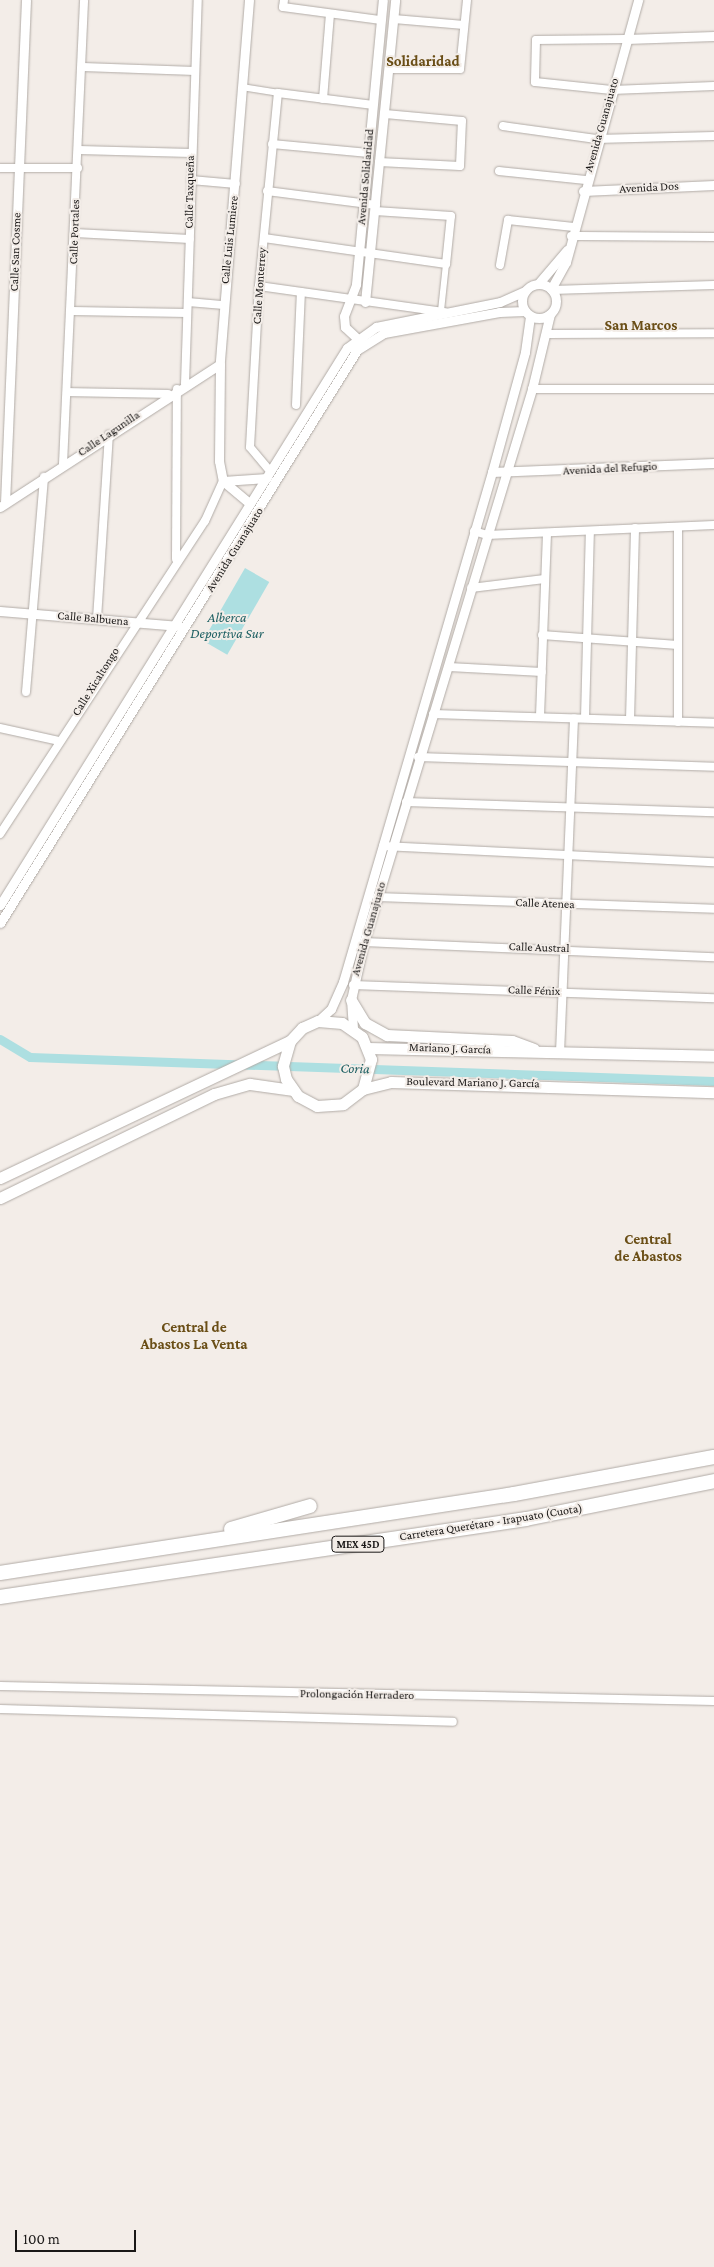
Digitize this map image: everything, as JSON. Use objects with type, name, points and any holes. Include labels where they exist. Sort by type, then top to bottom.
[{"type":"highway","name":"Carretera Querétaro - Irapuato (Cuota)","points":[[0,1573],[514,1494],[714,1457]]},
{"type":"highway","name":"Carretera Querétaro - Irapuato (Cuota)","points":[[0,1597],[526,1519],[714,1481]]},
{"type":"highway","points":[[156,1549],[310,1506]]},
{"type":"main road","points":[[351,1000],[365,1023],[387,1034],[512,1041],[542,1053]]},
{"type":"main road","points":[[292,1090],[286,1079],[284,1053],[290,1041],[302,1028],[318,1021],[353,1028],[370,1053],[369,1077],[363,1089]]},
{"type":"main road","points":[[0,1178],[211,1075],[290,1041]]},
{"type":"main road","name":"Mariano J. García","points":[[370,1053],[560,1053],[714,1056]]},
{"type":"main road","name":"Boulevard Mariano J. García","points":[[0,1198],[214,1094],[250,1084],[292,1090],[305,1101],[330,1107],[348,1101],[363,1089],[391,1082],[435,1080],[714,1092]]},
{"type":"street","name":"Calle San Cosme","points":[[3,505],[20,168],[26,0]]},
{"type":"street","name":"Calle Portales","points":[[63,464],[83,68],[84,0]]},
{"type":"street","name":"Calle Taxqueña","points":[[176,561],[181,386],[188,302],[191,153],[198,0]]},
{"type":"street","name":"Calle Luis Lumiere","points":[[223,480],[219,461],[220,364],[236,184],[249,0]]},
{"type":"street","name":"Avenida Solidaridad","points":[[347,348],[346,327],[359,253],[383,0]]},
{"type":"street","name":"Avenida Solidaridad","points":[[364,302],[371,255],[395,0]]},
{"type":"street","points":[[389,69],[449,72],[460,69],[466,0]]},
{"type":"street","name":"Avenida Guanajuato","points":[[551,289],[564,269],[567,250],[596,139],[638,0]]},
{"type":"street","points":[[283,4],[330,14],[381,20]]},
{"type":"street","points":[[323,99],[330,14]]},
{"type":"street","points":[[394,18],[464,25]]},
{"type":"street","points":[[714,36],[536,40],[535,82],[612,90],[714,86]]},
{"type":"street","points":[[83,68],[195,71]]},
{"type":"street","points":[[242,87],[373,105]]},
{"type":"street","name":"Calle Monterrey","points":[[269,475],[250,447],[259,286],[278,93]]},
{"type":"street","points":[[379,162],[458,168],[464,123],[385,114]]},
{"type":"street","points":[[503,126],[596,139],[714,136]]},
{"type":"street","points":[[370,135],[382,136]]},
{"type":"street","points":[[272,144],[369,153]]},
{"type":"street","points":[[79,150],[191,153]]},
{"type":"street","points":[[0,168],[78,168]]},
{"type":"street","points":[[499,171],[586,180]]},
{"type":"street","points":[[191,180],[236,184]]},
{"type":"street","name":"Avenida Dos","points":[[583,191],[714,185]]},
{"type":"street","points":[[259,286],[444,312],[451,216],[375,208],[364,203],[267,191]]},
{"type":"street","points":[[500,265],[508,220],[572,231],[714,237]]},
{"type":"street","points":[[75,233],[190,239]]},
{"type":"street","points":[[264,238],[371,255],[446,264]]},
{"type":"street","name":"Avenida Guanajuato","points":[[538,284],[567,250]]},
{"type":"street","points":[[551,289],[556,302],[550,314],[528,314],[525,291],[538,284],[551,289],[714,285]]},
{"type":"street","name":"Avenida Guanajuato","points":[[0,905],[347,348],[376,327],[509,300],[525,291]]},
{"type":"street","points":[[296,405],[302,292]]},
{"type":"street","points":[[188,302],[224,305]]},
{"type":"street","points":[[72,311],[187,313]]},
{"type":"street","name":"Avenida Guanajuato","points":[[0,923],[187,627],[359,341],[384,333],[528,314],[525,352],[492,472],[343,982],[331,1009],[318,1021]]},
{"type":"street","name":"Avenida Guanajuato","points":[[353,1028],[351,1000],[364,942],[418,757],[449,668],[471,588],[532,389],[547,334],[550,314]]},
{"type":"street","points":[[346,327],[359,341]]},
{"type":"street","points":[[547,334],[714,333]]},
{"type":"street","name":"Calle Lagunilla","points":[[3,505],[168,394],[220,364]]},
{"type":"street","points":[[532,389],[714,389]]},
{"type":"street","points":[[68,392],[168,394]]},
{"type":"street","points":[[97,619],[109,434]]},
{"type":"street","name":"Avenida del Refugio","points":[[492,472],[506,475],[714,463]]},
{"type":"street","points":[[223,480],[269,475]]},
{"type":"street","points":[[26,692],[44,477]]},
{"type":"street","points":[[223,480],[250,504]]},
{"type":"street","name":"Calle Xicaltongo","points":[[0,834],[134,622],[205,521],[223,480]]},
{"type":"street","points":[[474,531],[487,535],[714,525]]},
{"type":"street","points":[[678,527],[678,722]]},
{"type":"street","points":[[630,720],[635,528]]},
{"type":"street","points":[[585,718],[590,531]]},
{"type":"street","points":[[540,716],[547,533]]},
{"type":"street","points":[[464,565],[478,569]]},
{"type":"street","points":[[471,588],[544,579]]},
{"type":"street","name":"Calle Balbuena","points":[[0,611],[187,627]]},
{"type":"street","points":[[542,635],[678,645]]},
{"type":"street","points":[[449,668],[542,672]]},
{"type":"street","points":[[433,714],[714,723]]},
{"type":"street","points":[[560,1053],[574,718]]},
{"type":"street","points":[[0,728],[59,741]]},
{"type":"street","points":[[418,757],[573,764],[714,767]]},
{"type":"street","points":[[406,802],[714,812]]},
{"type":"street","points":[[383,846],[392,849],[569,858],[714,862]]},
{"type":"street","name":"Calle Atenea","points":[[377,898],[714,909]]},
{"type":"street","name":"Calle Austral","points":[[364,942],[565,949],[714,957]]},
{"type":"street","name":"Calle Fénix","points":[[353,985],[714,998]]},
{"type":"street","name":"Prolongación Herradero","points":[[0,1686],[714,1700]]},
{"type":"street","points":[[0,1709],[453,1722]]},
{"type":"water","name":"Alberca Deportiva Sur","points":[[245,568],[269,582],[227,655],[203,641]]},
{"type":"waterway","name":"Coria","points":[[0,1039],[30,1057],[714,1081]]},
{"type":"district","name":"Solidaridad","points":[[423,62]]},
{"type":"district","name":"San Marcos","points":[[641,326]]},
{"type":"district","name":"Central de Abastos","points":[[648,1248]]},
{"type":"district","name":"Central de Abastos La Venta","points":[[194,1336]]}]
